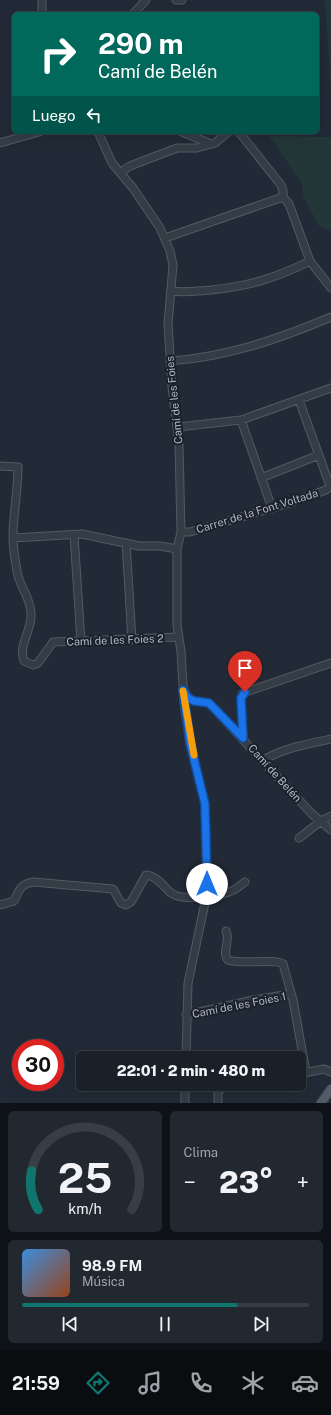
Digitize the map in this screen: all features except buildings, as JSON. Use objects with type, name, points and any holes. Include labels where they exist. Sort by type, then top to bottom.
[{"type":"main road","points":[[322,1103],[331,1089]]},
{"type":"street","points":[[42,0],[42,12]]},
{"type":"street","points":[[135,12],[146,0]]},
{"type":"street","points":[[176,0],[182,0]]},
{"type":"street","points":[[0,143],[31,134]]},
{"type":"street","name":"Camí de les Foies","points":[[99,134],[112,163],[153,216],[165,238],[173,265],[168,306],[170,361],[178,427],[181,532],[177,549],[176,582],[179,637],[183,690],[190,743],[205,804],[207,876],[206,898],[188,984],[186,1051]]},
{"type":"street","points":[[187,134],[211,144]]},
{"type":"street","points":[[120,172],[130,166],[177,148],[197,148],[215,143],[226,134]]},
{"type":"street","points":[[241,134],[281,185],[284,191],[283,197]]},
{"type":"street","points":[[165,238],[283,197]]},
{"type":"street","points":[[283,197],[289,204],[310,260],[331,288]]},
{"type":"street","points":[[171,291],[181,293],[195,292],[255,284],[277,277],[310,260]]},
{"type":"street","points":[[170,361],[204,358],[233,352],[272,340],[331,317]]},
{"type":"street","points":[[178,427],[241,420],[331,388]]},
{"type":"street","points":[[299,400],[330,486]]},
{"type":"street","points":[[241,420],[272,508]]},
{"type":"street","points":[[261,478],[319,455]]},
{"type":"street","points":[[0,466],[18,467],[17,500],[13,538],[82,534],[139,546],[160,546],[177,549]]},
{"type":"street","name":"Carrer de la Font Voltada","points":[[181,532],[190,532],[272,508],[326,490],[330,486]]},
{"type":"street","points":[[74,535],[82,641]]},
{"type":"street","name":"Camí de les Foies 2","points":[[13,538],[19,581],[30,605],[31,614],[30,623],[22,647],[24,661],[33,665],[38,663],[53,642],[179,637]]},
{"type":"street","points":[[126,543],[132,640]]},
{"type":"street","points":[[243,738],[241,698],[243,693],[331,663]]},
{"type":"street","name":"Camí de Belén","points":[[183,690],[188,698],[194,701],[209,703],[320,821],[331,830]]},
{"type":"street","points":[[264,760],[271,756],[314,742],[331,739]]},
{"type":"street","points":[[299,838],[314,828],[320,821],[331,816]]},
{"type":"street","points":[[0,906],[14,901],[21,886],[26,883],[33,882],[113,889],[121,903],[126,905],[131,902],[146,875],[153,876],[173,894],[206,898],[230,892],[245,882]]},
{"type":"street","points":[[226,931],[228,936],[225,954],[228,960],[249,963],[281,962],[291,994],[300,1051]]},
{"type":"street","name":"Camí de les Foies 1","points":[[186,1015],[253,1000],[291,994]]},
{"type":"street","points":[[306,1072],[324,1069],[331,1072]]},
{"type":"street","points":[[185,1091],[185,1103]]},
{"type":"street","points":[[218,1103],[220,1091]]},
{"type":"shaded area","points":[[325,0],[331,0],[331,92]]},
{"type":"shaded area","points":[[269,136],[331,137],[331,232],[330,230],[319,226],[303,196],[302,183]]},
{"type":"slow traffic","points":[[183,691],[190,743],[194,755]]},
{"type":"route","points":[[207,884],[205,804],[190,743],[183,690],[188,698],[194,701],[209,703],[243,738],[241,698],[245,692]]}]
